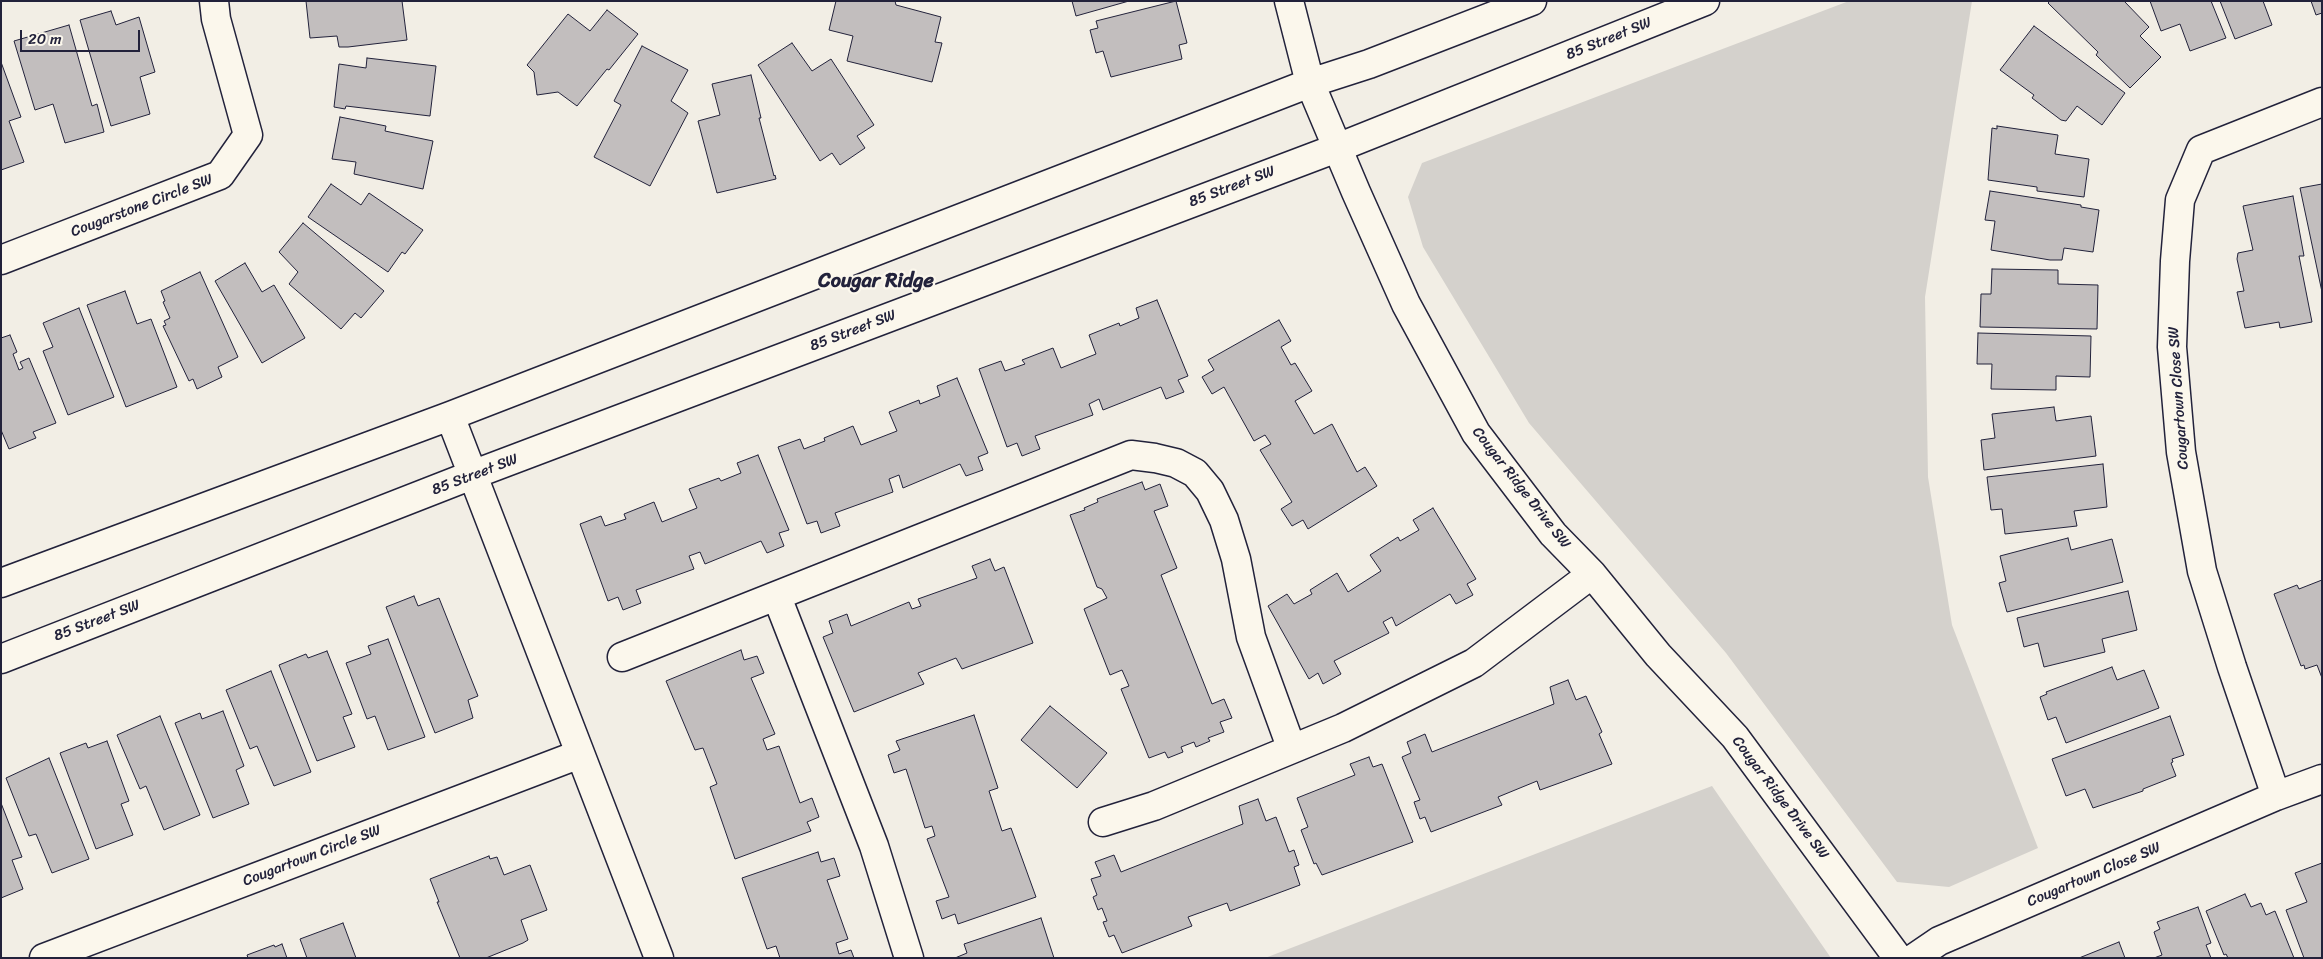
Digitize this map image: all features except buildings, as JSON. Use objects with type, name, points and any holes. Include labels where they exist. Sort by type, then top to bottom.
[{"type":"street","name":"Cougarstone Circle SW","points":[[1,260],[220,176],[248,135],[214,1]]},
{"type":"street","name":"Cougar Ridge Drive SW","points":[[1289,1],[1310,83],[1337,148],[1406,304],[1476,433],[1553,534],[1592,574],[1658,655],[1735,738],[1898,958]]},
{"type":"street","points":[[1,583],[450,416],[1310,83],[1378,60],[1532,1]]},
{"type":"street","name":"85 Street SW","points":[[1,659],[472,475],[1337,148],[1705,1]]},
{"type":"street","name":"Cougartown Close SW","points":[[2276,796],[2202,571],[2180,452],[2172,347],[2175,261],[2180,200],[2201,150],[2322,102]]},
{"type":"street","points":[[450,416],[659,958]]},
{"type":"street","points":[[622,657],[1131,455],[1176,462],[1194,473],[1210,491],[1224,520],[1236,560],[1251,637],[1291,748]]},
{"type":"street","points":[[1103,822],[1154,806],[1343,728],[1474,663],[1592,574]]},
{"type":"street","points":[[777,597],[874,846],[909,958]]},
{"type":"street","name":"Cougartown Circle SW","points":[[44,958],[580,754]]},
{"type":"street","name":"Cougartown Close SW","points":[[1914,958],[1939,941],[2276,796],[2322,779]]},
{"type":"shaded area","points":[[1849,1],[1972,1],[1925,297],[1928,477],[1952,625],[2038,848],[1949,887],[1897,882],[1726,653],[1529,423],[1423,247],[1408,197],[1422,163]]},
{"type":"shaded area","points":[[1712,786],[1831,958],[1265,958]]},
{"type":"district","name":"Cougar Ridge","points":[[876,282]]}]
